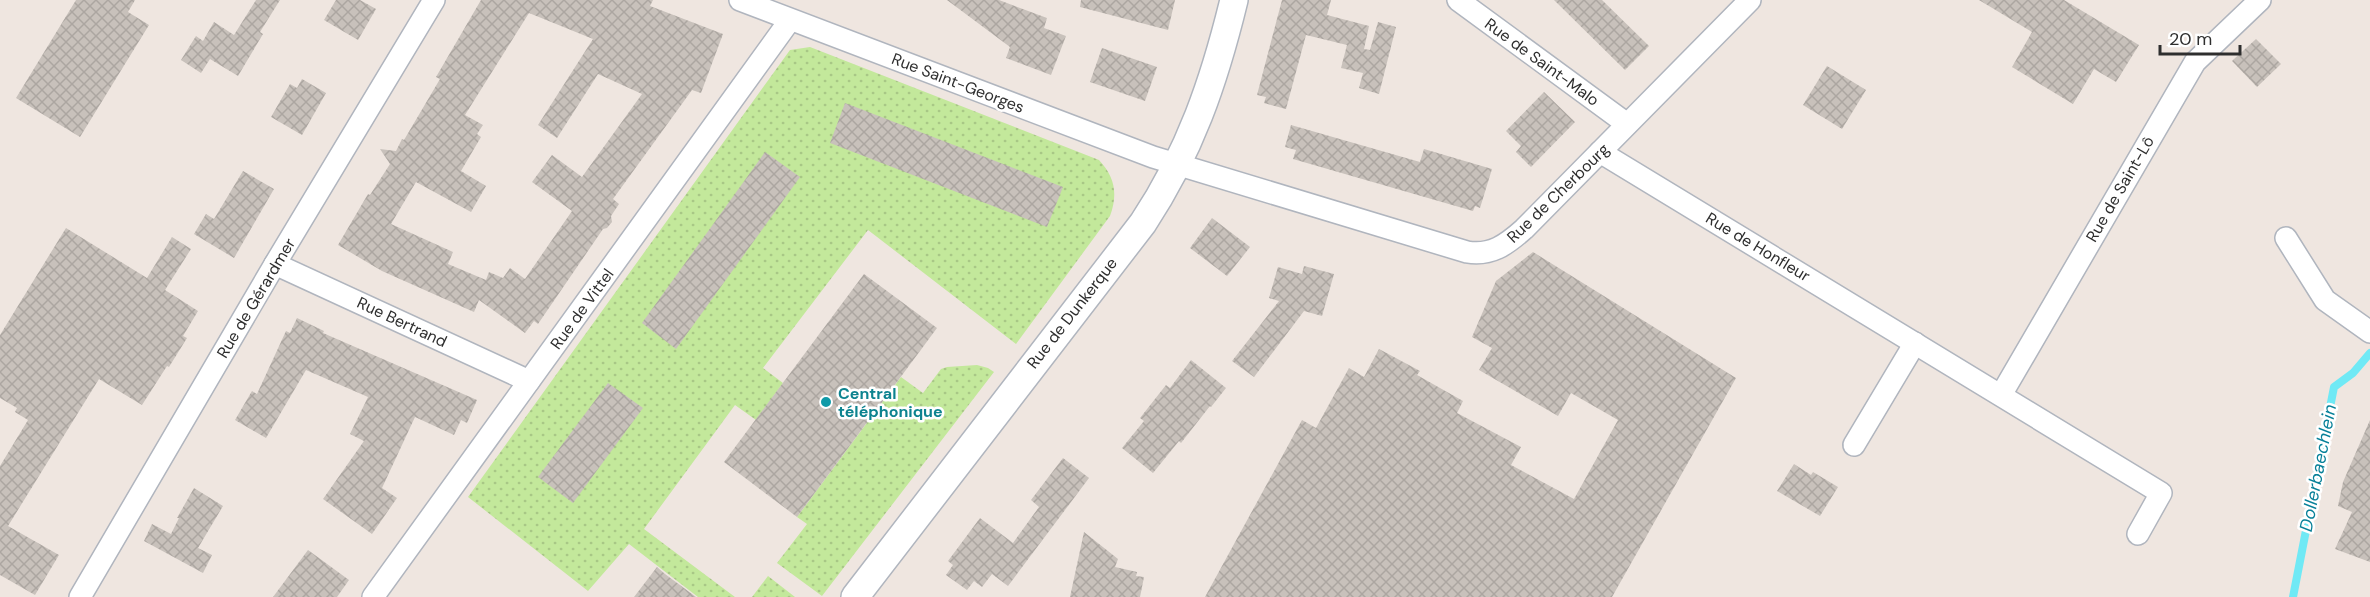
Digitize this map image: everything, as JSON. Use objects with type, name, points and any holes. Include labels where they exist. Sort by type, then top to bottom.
[{"type":"street","name":"Rue de Gérardmer","points":[[81,597],[275,264],[434,0]]},
{"type":"street","name":"Rue Saint-Georges","points":[[740,0],[1178,165]]},
{"type":"street","name":"Rue de Dunkerque","points":[[855,597],[1143,223],[1178,165],[1194,131],[1206,98],[1234,0]]},
{"type":"street","name":"Rue de Saint-Malo","points":[[1458,0],[1627,124]]},
{"type":"street","name":"Rue de Cherbourg","points":[[1178,165],[1479,254],[1500,248],[1510,241],[1600,152],[1750,0]]},
{"type":"street","name":"Rue de Saint-Lô","points":[[2001,395],[2195,62],[2260,0]]},
{"type":"street","name":"Rue de Vittel","points":[[373,597],[790,20]]},
{"type":"street","name":"Rue de Honfleur","points":[[1600,152],[2161,493],[2138,534]]},
{"type":"street","points":[[2286,238],[2325,300],[2368,331]]},
{"type":"street","name":"Rue Bertrand","points":[[275,264],[529,381]]},
{"type":"street","points":[[1854,445],[1915,343]]},
{"type":"green space","points":[[810,47],[1099,160],[1109,173],[1114,186],[1114,200],[1110,216],[1016,344],[868,230],[763,368],[783,383],[756,420],[735,405],[644,529],[735,597],[698,597],[629,544],[588,591],[468,497],[790,50]]},
{"type":"green space","points":[[977,365],[994,372],[822,596],[777,563],[807,524],[797,517],[901,377],[923,393],[941,369]]},
{"type":"green space","points":[[768,576],[795,597],[752,597]]},
{"type":"building","points":[[76,0],[135,0],[128,12],[149,25],[80,137],[16,98]]},
{"type":"building","points":[[256,0],[280,0],[260,32],[263,34],[238,76],[210,59],[201,73],[181,60],[196,36],[203,41],[214,22],[234,35]]},
{"type":"building","points":[[336,0],[360,0],[376,9],[358,40],[324,20]]},
{"type":"building","points":[[481,0],[653,0],[650,6],[723,34],[701,93],[692,90],[613,199],[619,204],[611,216],[612,222],[603,229],[538,324],[534,321],[525,333],[479,300],[474,312],[382,271],[338,245],[368,194],[370,195],[390,164],[380,149],[396,151],[440,79],[436,77]],"holes":[[[529,13],[593,39],[538,125],[557,138],[598,74],[642,94],[582,177],[552,155],[532,182],[572,211],[525,279],[510,268],[503,278],[489,272],[486,280],[448,264],[453,252],[391,224],[416,182],[471,212],[486,186],[461,171],[481,137],[477,134],[483,125],[465,115]]]},
{"type":"building","points":[[947,0],[999,0],[1047,18],[1044,28],[1066,36],[1051,75],[1006,58],[1010,47]]},
{"type":"building","points":[[1081,0],[1175,0],[1168,30],[1080,7]]},
{"type":"building","points":[[1282,0],[1331,0],[1327,15],[1369,26],[1364,49],[1370,50],[1378,22],[1396,27],[1379,94],[1359,88],[1363,73],[1341,68],[1347,45],[1306,35],[1286,109],[1264,103],[1266,97],[1257,95]]},
{"type":"building","points":[[1554,0],[1602,0],[1649,46],[1625,70]]},
{"type":"building","points":[[1979,0],[2064,0],[2139,45],[2116,82],[2094,69],[2073,104],[2012,67],[2032,32]]},
{"type":"building","points":[[2256,39],[2281,64],[2257,87],[2232,61]]},
{"type":"building","points":[[1102,48],[1157,67],[1145,101],[1090,82]]},
{"type":"building","points":[[1827,66],[1866,90],[1842,129],[1803,105]]},
{"type":"building","points":[[302,79],[326,93],[302,135],[271,117],[290,84],[297,88]]},
{"type":"building","points":[[1544,92],[1575,122],[1531,167],[1516,152],[1521,146],[1506,131]]},
{"type":"building","points":[[845,103],[1063,187],[1047,227],[830,143]]},
{"type":"building","points":[[1291,125],[1420,162],[1424,149],[1492,169],[1480,208],[1475,206],[1473,211],[1293,159],[1296,150],[1285,147]]},
{"type":"building","points":[[765,152],[800,177],[676,349],[642,323]]},
{"type":"building","points":[[243,171],[274,189],[234,258],[194,234],[206,214],[214,219]]},
{"type":"building","points":[[1212,218],[1250,247],[1227,276],[1190,248]]},
{"type":"building","points":[[66,228],[147,278],[172,237],[191,249],[165,290],[198,311],[183,336],[187,338],[142,405],[99,379],[8,526],[59,555],[35,595],[0,575],[0,466],[28,420],[15,412],[17,408],[0,398],[0,335]]},
{"type":"building","points":[[1533,252],[1736,378],[1612,597],[1205,597],[1302,420],[1316,428],[1349,368],[1364,377],[1379,349],[1420,371],[1417,375],[1463,401],[1457,413],[1521,447],[1511,465],[1574,499],[1618,420],[1571,393],[1558,416],[1479,370],[1492,348],[1472,337],[1496,281]]},
{"type":"building","points":[[1304,266],[1334,274],[1322,316],[1304,311],[1254,377],[1232,361],[1279,301],[1269,298],[1278,267],[1302,274]]},
{"type":"building","name":"Central téléphonique","points":[[864,274],[937,328],[797,517],[724,462]]},
{"type":"building","points":[[297,318],[324,331],[323,333],[477,400],[467,423],[461,420],[454,435],[415,417],[382,488],[397,498],[372,534],[323,499],[364,441],[350,434],[368,397],[306,370],[266,438],[235,420],[252,391],[257,394],[286,331],[290,333]]},
{"type":"building","points":[[1191,360],[1226,388],[1153,473],[1122,448],[1144,421],[1140,418],[1166,385],[1170,388]]},
{"type":"building","points":[[608,383],[643,408],[573,503],[538,477]]},
{"type":"building","points":[[2370,420],[2370,562],[2335,549],[2352,512],[2338,506],[2343,482]]},
{"type":"building","points":[[1063,458],[1089,478],[1008,586],[992,574],[982,587],[974,581],[967,590],[946,575],[953,565],[948,561],[980,518],[1013,543],[1039,507],[1031,500]]},
{"type":"building","points":[[1794,464],[1811,475],[1813,472],[1838,487],[1820,516],[1777,491]]},
{"type":"building","points":[[194,488],[223,506],[198,548],[212,555],[203,573],[144,541],[152,524],[171,534]]},
{"type":"building","points":[[1084,532],[1118,559],[1115,567],[1137,572],[1136,576],[1144,577],[1140,597],[1070,597]]},
{"type":"building","points":[[308,550],[349,580],[337,597],[273,597]]},
{"type":"building","points":[[657,567],[665,574],[696,597],[634,597]]},
{"type":"waterway","name":"Dollerbaechlein","points":[[2293,597],[2334,387],[2353,373],[2370,353]]},
{"type":"place","name":"Central téléphonique","points":[[826,402]]}]
